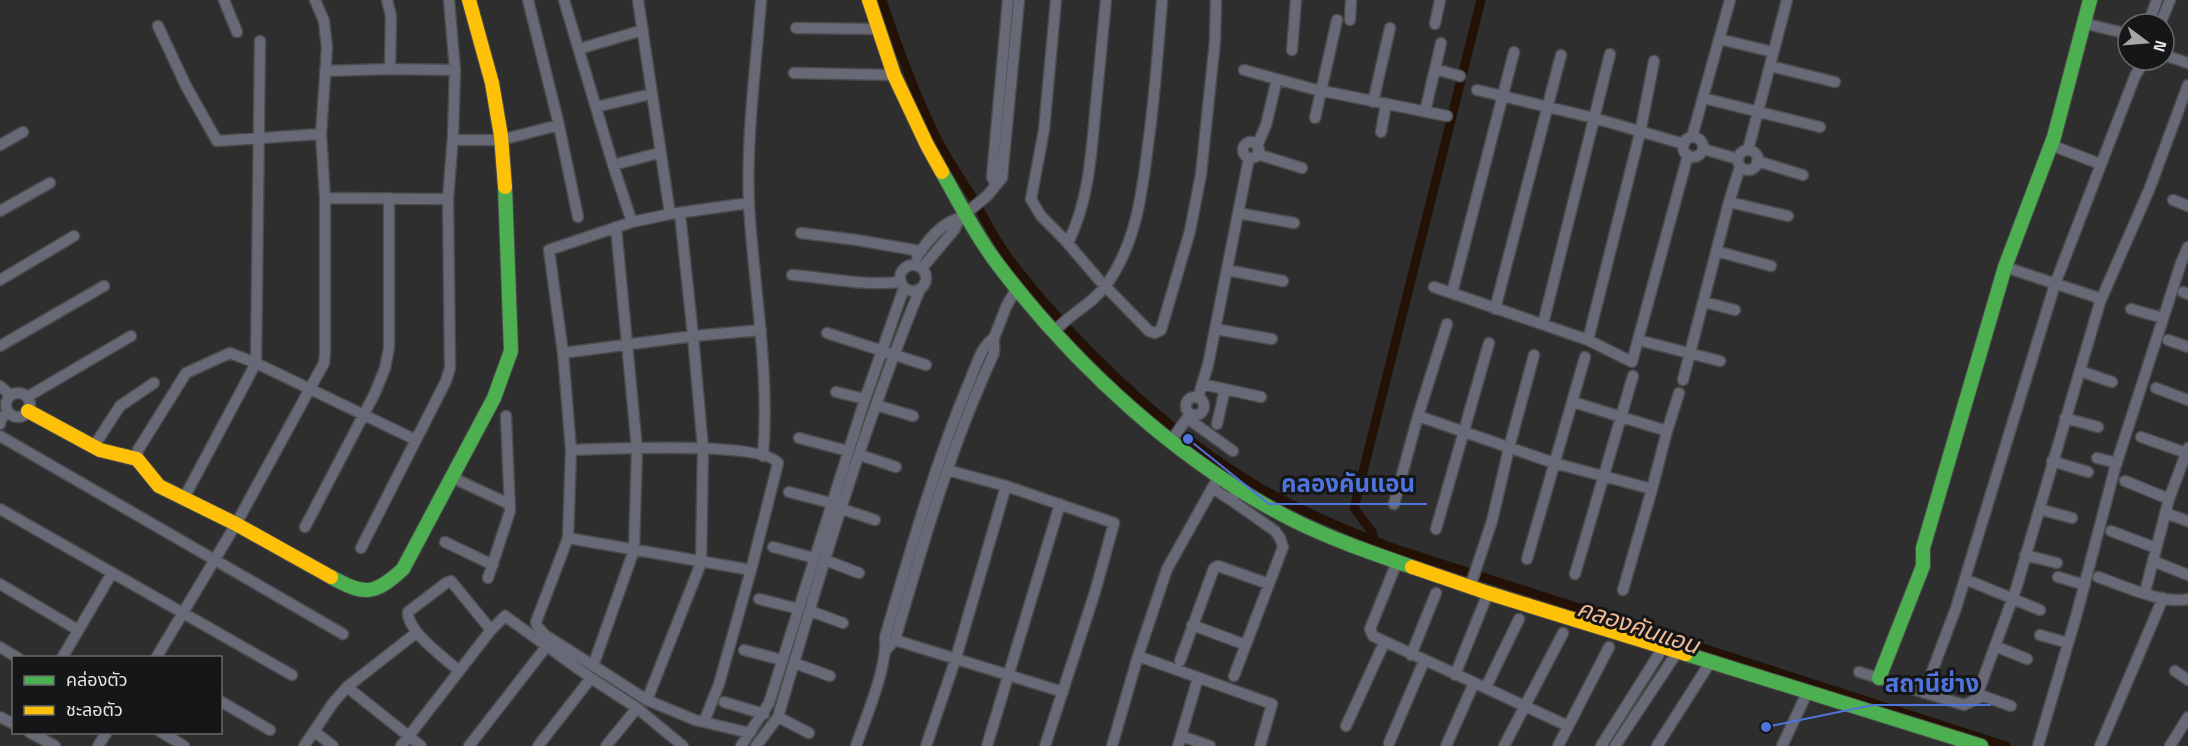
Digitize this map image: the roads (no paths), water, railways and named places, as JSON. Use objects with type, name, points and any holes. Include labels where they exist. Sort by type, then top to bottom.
[{"type":"street","points":[[224,0],[237,32]]},
{"type":"street","points":[[157,656],[236,524],[324,363],[326,354],[325,198],[321,134],[327,48],[324,21],[315,0]]},
{"type":"street","points":[[387,0],[391,16],[390,69]]},
{"type":"street","points":[[361,548],[446,381],[450,368],[448,199],[455,70],[449,0]]},
{"type":"street","points":[[10,395],[19,393],[27,404],[100,450],[136,459],[159,486],[236,524],[353,588],[374,590],[392,580],[403,569],[494,398],[510,351],[507,207],[501,140],[492,83],[469,0]]},
{"type":"street","points":[[528,0],[559,125],[578,217]]},
{"type":"street","points":[[564,0],[632,222]]},
{"type":"street","points":[[638,0],[659,153],[675,214],[693,336],[703,449],[701,563],[647,700]]},
{"type":"street","points":[[761,0],[749,203],[766,406],[763,456]]},
{"type":"street","points":[[869,0],[894,75],[927,145],[965,214],[998,265],[1016,289],[1056,329],[1105,384],[1172,439],[1216,482],[1235,494],[1320,532],[1397,562],[1471,585],[1488,593],[1981,746]]},
{"type":"street","points":[[996,184],[993,177],[1008,0]]},
{"type":"street","points":[[917,267],[920,251],[947,224],[965,214],[987,196],[1002,178],[1005,170],[1019,0]]},
{"type":"street","points":[[1056,0],[1044,130],[1031,200],[1041,216],[1105,281],[1149,331],[1155,333],[1161,330],[1190,231],[1201,174],[1215,41],[1216,0]]},
{"type":"street","points":[[1068,243],[1079,222],[1085,200],[1106,0]]},
{"type":"street","points":[[1056,329],[1069,316],[1076,314],[1122,260],[1133,233],[1140,206],[1153,107],[1162,0]]},
{"type":"street","points":[[1292,50],[1296,0]]},
{"type":"street","points":[[1350,20],[1351,0]]},
{"type":"street","points":[[1435,24],[1440,0]]},
{"type":"street","points":[[1434,288],[1587,340],[1632,362],[1688,145],[1730,0]]},
{"type":"street","points":[[1749,150],[1787,0]]},
{"type":"street","points":[[1879,678],[1923,566],[1923,548],[2005,267],[2051,145],[2090,0]]},
{"type":"street","points":[[1316,118],[1337,20]]},
{"type":"street","points":[[2083,23],[2116,31]]},
{"type":"street","points":[[158,26],[186,86],[217,141],[321,134]]},
{"type":"street","points":[[796,28],[879,29]]},
{"type":"street","points":[[1373,102],[1390,28]]},
{"type":"street","points":[[579,49],[643,30]]},
{"type":"street","points":[[1719,39],[1773,52]]},
{"type":"street","points":[[184,498],[256,363],[260,41]]},
{"type":"street","points":[[1425,112],[1441,43]]},
{"type":"street","points":[[1452,293],[1514,52]]},
{"type":"street","points":[[1543,324],[1610,54]]},
{"type":"street","points":[[1495,309],[1561,55]]},
{"type":"street","points":[[1587,340],[1640,133],[1654,61]]},
{"type":"street","points":[[1770,66],[1835,82]]},
{"type":"street","points":[[1435,69],[1460,76]]},
{"type":"street","points":[[325,71],[455,70]]},
{"type":"street","points":[[1244,70],[1373,102],[1447,116]]},
{"type":"street","points":[[794,72],[894,75]]},
{"type":"street","points":[[2135,72],[2135,76]]},
{"type":"street","points":[[1924,693],[1965,579],[2055,285],[2138,72]]},
{"type":"street","points":[[1172,439],[1187,417],[1186,404],[1190,398],[1198,398],[1215,329],[1238,213],[1254,152],[1266,125],[1277,79]]},
{"type":"street","points":[[1976,698],[2012,598],[2100,302],[2149,190],[2188,84]]},
{"type":"street","points":[[1477,90],[1594,118],[1688,145],[1700,138],[1703,149]]},
{"type":"street","points":[[596,107],[651,94]]},
{"type":"street","points":[[1703,98],[1820,127]]},
{"type":"street","points":[[1381,132],[1386,104]]},
{"type":"street","points":[[453,140],[501,140],[559,125]]},
{"type":"street","points":[[0,145],[23,132]]},
{"type":"street","points":[[1688,145],[1695,157],[1703,149]]},
{"type":"street","points":[[2051,145],[2100,164]]},
{"type":"street","points":[[1703,149],[1739,163],[1750,170],[1758,161]]},
{"type":"street","points":[[1749,150],[1754,153],[1758,161],[1803,175]]},
{"type":"street","points":[[1683,380],[1740,153],[1749,150]]},
{"type":"street","points":[[1254,152],[1302,168]]},
{"type":"street","points":[[613,165],[659,153]]},
{"type":"street","points":[[0,211],[50,183]]},
{"type":"street","points":[[325,198],[448,199]]},
{"type":"street","points":[[305,527],[364,415],[385,368],[389,348],[389,198]]},
{"type":"street","points":[[2174,200],[2188,206]]},
{"type":"street","points":[[1729,202],[1788,216]]},
{"type":"street","points":[[749,203],[632,222],[549,250],[571,450],[568,538],[537,618],[537,626],[545,635],[647,700],[679,715],[750,734]]},
{"type":"street","points":[[1238,213],[1294,223]]},
{"type":"street","points":[[827,537],[843,509],[860,455],[865,399],[897,313],[904,270],[917,267],[954,230],[965,214]]},
{"type":"street","points":[[593,666],[634,550],[637,448],[616,227]]},
{"type":"street","points":[[801,232],[920,251]]},
{"type":"street","points":[[0,280],[74,236]]},
{"type":"street","points":[[2038,746],[2085,585],[2117,463],[2188,247]]},
{"type":"street","points":[[1716,251],[1771,266]]},
{"type":"street","points":[[741,746],[764,714],[769,703],[782,660],[804,610],[827,537],[831,503],[848,451],[876,405],[920,289],[926,282],[927,277],[917,267]]},
{"type":"street","points":[[2005,267],[2096,297],[2100,302]]},
{"type":"street","points":[[1227,270],[1283,280]]},
{"type":"street","points":[[792,275],[902,285],[915,292],[920,289]]},
{"type":"street","points":[[0,346],[104,286]]},
{"type":"street","points":[[856,746],[886,650],[885,637],[957,427],[987,343],[994,338],[1005,307],[1016,289]]},
{"type":"street","points":[[1704,302],[1735,310]]},
{"type":"street","points":[[2131,309],[2163,318]]},
{"type":"street","points":[[1394,504],[1418,416],[1447,324]]},
{"type":"street","points":[[1215,329],[1272,339]]},
{"type":"street","points":[[562,353],[693,336],[761,330]]},
{"type":"street","points":[[826,333],[926,365]]},
{"type":"street","points":[[10,395],[6,403],[8,412],[16,417],[27,404],[131,336]]},
{"type":"street","points":[[1638,340],[1720,361]]},
{"type":"street","points":[[2168,340],[2188,347]]},
{"type":"street","points":[[1437,529],[1489,343]]},
{"type":"street","points":[[136,459],[138,450],[186,373],[230,353],[256,363],[310,391],[416,440]]},
{"type":"street","points":[[1471,585],[1483,550],[1534,355]]},
{"type":"street","points":[[1527,559],[1585,357]]},
{"type":"street","points":[[2080,371],[2112,382]]},
{"type":"street","points":[[1575,574],[1633,376]]},
{"type":"street","points":[[94,446],[120,406],[154,383]]},
{"type":"street","points":[[1202,384],[1261,398]]},
{"type":"street","points":[[0,386],[10,395]]},
{"type":"street","points":[[2156,388],[2188,400]]},
{"type":"street","points":[[1217,424],[1225,389]]},
{"type":"street","points":[[836,392],[865,399]]},
{"type":"street","points":[[1623,591],[1679,393]]},
{"type":"street","points":[[1572,402],[1667,431]]},
{"type":"street","points":[[876,405],[913,416]]},
{"type":"street","points":[[0,424],[1,419],[8,412]]},
{"type":"street","points":[[488,578],[508,520],[506,416]]},
{"type":"street","points":[[1418,416],[1554,463],[1652,489]]},
{"type":"street","points":[[1187,417],[1233,451]]},
{"type":"street","points":[[2065,418],[2098,427]]},
{"type":"street","points":[[886,650],[895,640],[919,539],[947,470],[957,427]]},
{"type":"street","points":[[0,436],[343,634]]},
{"type":"street","points":[[2141,437],[2187,450],[2185,466],[2169,499],[2145,592]]},
{"type":"street","points":[[799,438],[848,451]]},
{"type":"street","points":[[571,450],[722,449],[775,460],[777,465],[751,570],[719,684],[705,722]]},
{"type":"street","points":[[860,455],[896,467]]},
{"type":"street","points":[[2097,458],[2117,463]]},
{"type":"street","points":[[2052,461],[2088,472]]},
{"type":"street","points":[[947,470],[1006,486],[1114,523],[1095,592],[1045,746]]},
{"type":"street","points":[[451,477],[509,504]]},
{"type":"street","points":[[1112,746],[1138,656],[1167,569],[1216,482]]},
{"type":"street","points":[[2125,482],[2169,499]]},
{"type":"street","points":[[926,746],[956,658],[1006,486]]},
{"type":"street","points":[[789,492],[831,503]]},
{"type":"street","points":[[1234,676],[1283,547],[1280,537],[1235,494]]},
{"type":"street","points":[[987,746],[1060,504]]},
{"type":"street","points":[[2038,508],[2073,518]]},
{"type":"street","points":[[0,509],[292,675]]},
{"type":"street","points":[[843,509],[875,520]]},
{"type":"street","points":[[2165,513],[2188,521]]},
{"type":"street","points":[[2111,531],[2156,548]]},
{"type":"street","points":[[568,538],[751,570]]},
{"type":"street","points":[[445,542],[493,564]]},
{"type":"street","points":[[773,547],[820,559],[859,573]]},
{"type":"street","points":[[2025,555],[2057,564]]},
{"type":"street","points":[[2153,561],[2188,575]]},
{"type":"street","points":[[1397,562],[1370,629],[1372,636],[1568,726]]},
{"type":"street","points":[[1180,661],[1215,567],[1269,584]]},
{"type":"street","points":[[63,656],[112,573]]},
{"type":"street","points":[[2058,577],[2085,585]]},
{"type":"street","points":[[2098,577],[2163,598],[2188,599]]},
{"type":"street","points":[[1965,579],[2040,610]]},
{"type":"street","points":[[459,671],[416,633],[407,616],[408,612],[451,581],[491,630]]},
{"type":"street","points":[[0,584],[78,630]]},
{"type":"street","points":[[1411,655],[1436,593]]},
{"type":"street","points":[[1455,675],[1488,593]]},
{"type":"street","points":[[2100,746],[2163,598]]},
{"type":"street","points":[[759,599],[843,623]]},
{"type":"street","points":[[759,745],[778,717],[794,663],[804,610]]},
{"type":"street","points":[[401,746],[491,630],[505,616],[546,647],[637,708],[677,744]]},
{"type":"street","points":[[1486,687],[1519,619]]},
{"type":"street","points":[[1192,625],[1246,645]]},
{"type":"street","points":[[304,746],[346,687],[416,633]]},
{"type":"street","points":[[1504,746],[1563,633]]},
{"type":"street","points":[[2040,635],[2068,643]]},
{"type":"street","points":[[895,640],[1063,692]]},
{"type":"street","points":[[1346,726],[1384,643]]},
{"type":"street","points":[[1601,746],[1664,646]]},
{"type":"street","points":[[1995,646],[2027,659]]},
{"type":"street","points":[[0,647],[16,656]]},
{"type":"street","points":[[470,746],[546,647]]},
{"type":"street","points":[[1558,746],[1609,647]]},
{"type":"street","points":[[744,650],[782,660]]},
{"type":"street","points":[[1615,746],[1678,651]]},
{"type":"street","points":[[1138,656],[1272,704],[1260,746]]},
{"type":"street","points":[[1389,743],[1424,661]]},
{"type":"street","points":[[1657,746],[1711,661]]},
{"type":"street","points":[[794,663],[830,676]]},
{"type":"street","points":[[2175,671],[2188,680]]},
{"type":"street","points":[[1859,672],[1964,705],[1983,696],[2011,706]]},
{"type":"street","points":[[538,746],[591,678]]},
{"type":"street","points":[[1198,678],[1179,741],[1210,746]]},
{"type":"street","points":[[1446,746],[1474,683]]},
{"type":"street","points":[[346,687],[421,746]]},
{"type":"street","points":[[1782,746],[1808,691]]},
{"type":"street","points":[[222,702],[270,730]]},
{"type":"street","points":[[724,702],[764,714]]},
{"type":"street","points":[[606,746],[637,708]]},
{"type":"street","points":[[778,717],[808,732]]},
{"type":"street","points":[[2170,746],[2187,722]]},
{"type":"street","points":[[314,731],[333,746]]},
{"type":"street","points":[[33,734],[55,746]]},
{"type":"street","points":[[164,734],[184,746]]},
{"type":"waterway","name":"คลองคันแอน","points":[[882,0],[907,71],[937,139],[1010,260],[1061,321],[1118,379],[1180,433],[1244,478],[1299,508],[1396,549],[2006,746]]},
{"type":"waterway","points":[[1375,543],[1372,532],[1354,508],[1481,0]]},
{"type":"place","name":"คลองคันแอน","points":[[1188,439]]},
{"type":"place","name":"สถานีย่าง","points":[[1766,727]]}]
